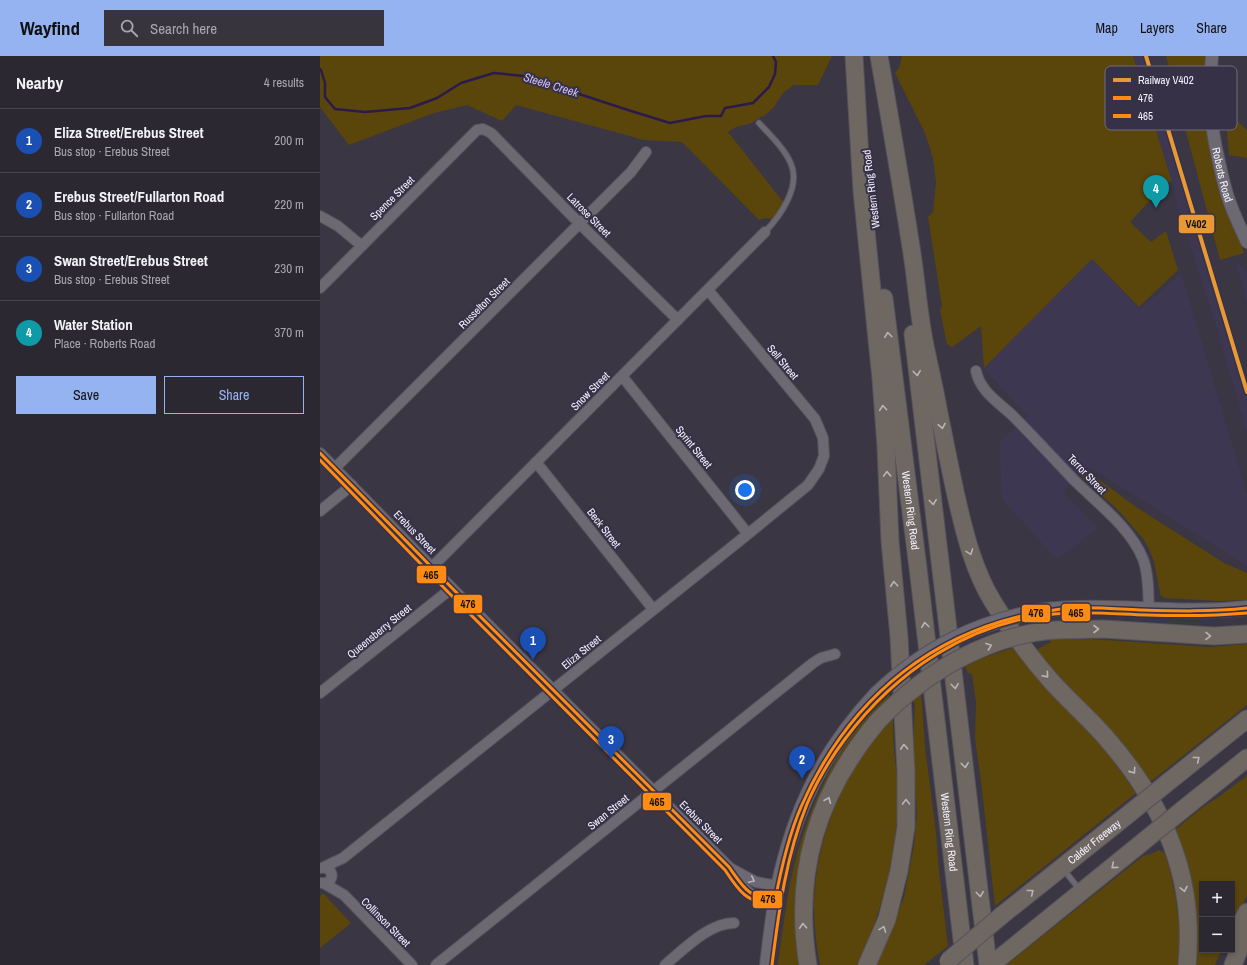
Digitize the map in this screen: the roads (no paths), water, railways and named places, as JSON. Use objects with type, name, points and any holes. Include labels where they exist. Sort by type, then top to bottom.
[{"type":"highway","points":[[855,56],[862,192],[881,379],[886,447],[890,541],[899,637],[906,772],[906,827],[899,871],[887,919],[867,965]]},
{"type":"highway","name":"Western Ring Road","points":[[855,56],[966,965]]},
{"type":"highway","points":[[879,56],[912,249],[924,338],[952,480],[969,550],[987,592],[1022,644],[1052,682],[1116,749],[1138,779],[1157,809],[1172,846],[1185,893],[1189,933],[1187,965]]},
{"type":"highway","name":"Western Ring Road","points":[[879,56],[990,965]]},
{"type":"highway","points":[[808,965],[804,937],[803,899],[806,870],[813,841],[824,809],[840,774],[877,722],[897,702],[920,683],[962,658],[990,645],[1038,632],[1103,629],[1208,636],[1247,634]]},
{"type":"highway","name":"Calder Freeway","points":[[945,963],[1001,916],[1247,719]]},
{"type":"highway","points":[[990,965],[1082,893],[1181,810],[1247,758]]},
{"type":"highway","points":[[1235,936],[1247,912]]},
{"type":"highway","points":[[1233,965],[1247,929]]},
{"type":"highway","points":[[1220,965],[1226,953]]},
{"type":"main road","points":[[767,965],[778,886],[796,822],[809,790],[828,755],[854,719],[876,694],[909,665],[969,631],[993,622],[1039,611],[1080,608],[1213,611],[1247,608]]},
{"type":"street","name":"Roberts Road","points":[[1211,66],[1212,56]]},
{"type":"street","name":"Roberts Road","points":[[1219,66],[1220,56]]},
{"type":"street","name":"Latrose Street","points":[[483,129],[491,133],[580,224],[678,320]]},
{"type":"street","name":"Spence Street","points":[[320,288],[477,130],[483,129]]},
{"type":"street","name":"Roberts Road","points":[[1212,130],[1220,170],[1229,202],[1247,242]]},
{"type":"street","name":"Roberts Road","points":[[1220,130],[1229,173],[1236,198],[1247,227]]},
{"type":"street","name":"Russelton Street","points":[[335,468],[632,172],[646,152]]},
{"type":"street","points":[[320,216],[338,226],[362,246]]},
{"type":"street","name":"Snow Street","points":[[432,567],[765,232]]},
{"type":"street","name":"Sell Street","points":[[708,290],[815,419],[823,438],[824,456]]},
{"type":"street","name":"Terror Street","points":[[976,371],[986,391],[1036,439],[1133,539],[1145,565],[1149,585],[1149,610]]},
{"type":"street","name":"Sprint Street","points":[[622,376],[748,534]]},
{"type":"street","name":"Erebus Street","points":[[320,453],[729,867],[737,879],[752,894],[775,901]]},
{"type":"street","name":"Eliza Street","points":[[324,876],[343,858],[808,485],[819,470],[824,456]]},
{"type":"street","name":"Beck Street","points":[[536,462],[653,609]]},
{"type":"street","points":[[320,511],[352,485]]},
{"type":"street","name":"Queensberry Street","points":[[320,693],[452,588]]},
{"type":"street","name":"Swan Street","points":[[436,965],[813,663],[821,658],[835,654]]},
{"type":"street","name":"Erebus Street","points":[[729,867],[756,882],[778,886]]},
{"type":"street","name":"Collinson Street","points":[[324,876],[344,894],[344,896],[412,965]]},
{"type":"street","points":[[665,965],[712,928],[727,923],[734,923]]},
{"type":"lane","points":[[759,123],[781,148],[790,162],[794,176],[789,197],[781,213],[765,232]]},
{"type":"lane","points":[[1062,867],[1082,893]]},
{"type":"waterway","name":"Steele Creek","points":[[320,69],[325,83],[325,97],[335,109],[365,112],[410,108],[437,98],[461,83],[494,73],[524,76],[670,123],[706,116],[721,116],[725,108],[753,103],[769,87],[775,74],[776,62],[773,56]]},
{"type":"rail line","name":"V402","points":[[1146,56],[1149,66]]},
{"type":"rail line","name":"V402","points":[[1168,130],[1247,392]]},
{"type":"place","name":"Water Station","points":[[1156,208]]},
{"type":"place","name":"Eliza Street/Erebus Street","points":[[533,660]]},
{"type":"place","name":"Swan Street/Erebus Street","points":[[611,759]]},
{"type":"place","name":"Erebus Street/Fullarton Road","points":[[802,779]]}]
